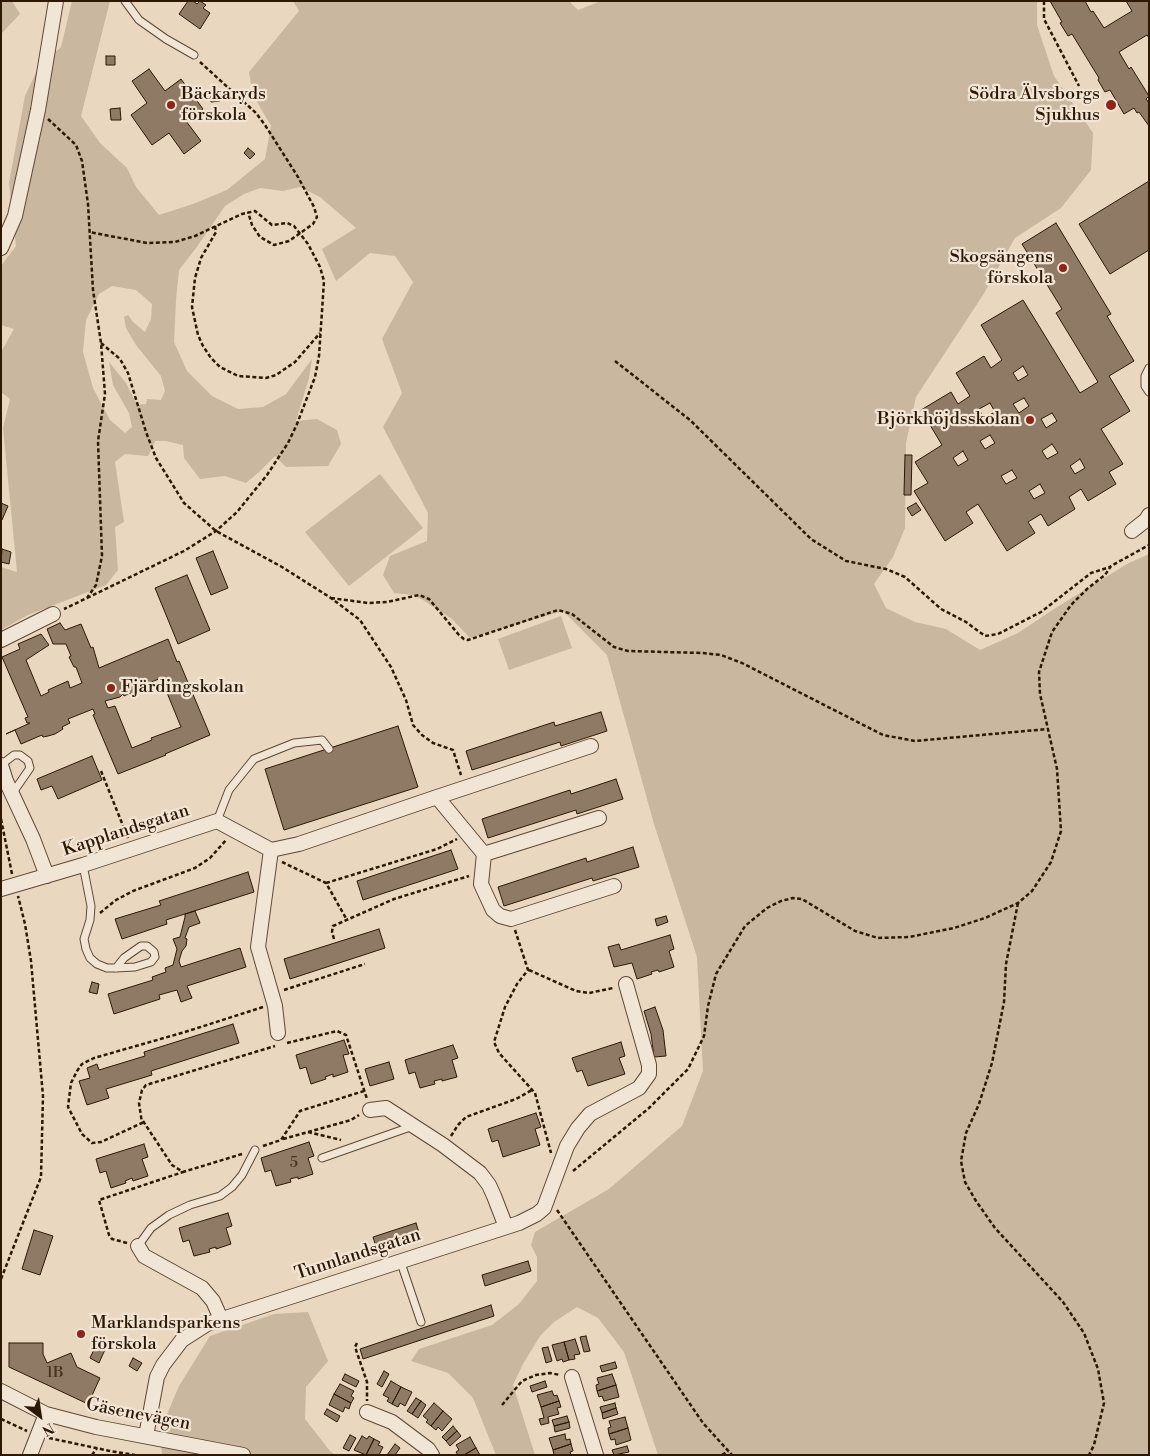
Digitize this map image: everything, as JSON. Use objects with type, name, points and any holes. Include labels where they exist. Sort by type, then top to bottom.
[{"type":"street","points":[[1,248],[16,216],[38,110],[56,1]]},
{"type":"street","points":[[1132,530],[1146,520],[1149,515]]},
{"type":"street","points":[[1,640],[53,614]]},
{"type":"street","points":[[278,1033],[275,1006],[258,947],[271,853],[591,746]]},
{"type":"street","name":"Kapplandsgatan","points":[[1,765],[47,876]]},
{"type":"street","points":[[437,797],[484,854],[481,884],[493,910],[500,916],[511,919],[614,886]]},
{"type":"street","points":[[484,854],[599,818]]},
{"type":"street","name":"Kapplandsgatan","points":[[1,889],[83,865],[216,821],[271,853]]},
{"type":"street","name":"Tunnlandsgatan","points":[[146,1436],[157,1376],[163,1364],[182,1340],[208,1324],[506,1227],[537,1214],[544,1208],[566,1168],[567,1146],[578,1128],[590,1114],[639,1088],[649,1074],[649,1065],[626,984]]},
{"type":"street","points":[[370,1110],[386,1108],[480,1172],[494,1196],[506,1227]]},
{"type":"street","points":[[138,1246],[144,1256],[202,1288],[213,1302],[221,1319]]},
{"type":"street","points":[[572,1377],[596,1455]]},
{"type":"street","name":"Gäsenevägen","points":[[1,1391],[46,1414],[96,1427],[243,1455]]},
{"type":"street","points":[[367,1412],[392,1422],[428,1449],[432,1455]]},
{"type":"street","points":[[30,1455],[46,1414]]},
{"type":"lane","points":[[125,1],[139,20],[166,39],[194,55]]},
{"type":"lane","points":[[1149,368],[1145,376],[1145,386],[1149,392]]},
{"type":"lane","name":"Kapplandsgatan","points":[[216,821],[229,790],[254,758],[294,742],[322,740],[329,749]]},
{"type":"lane","points":[[1,765],[14,754],[20,755],[28,762],[30,768],[12,794]]},
{"type":"lane","points":[[83,865],[91,906],[90,920],[84,939],[90,958],[97,964],[107,968],[116,968],[144,966],[155,957],[154,952],[147,946],[141,946],[124,958],[116,968]]},
{"type":"lane","points":[[322,1158],[413,1126]]},
{"type":"lane","points":[[138,1246],[151,1228],[169,1215],[190,1205],[220,1196],[242,1175],[255,1150]]},
{"type":"lane","points":[[400,1260],[421,1322]]},
{"type":"path","points":[[1044,1],[1044,19],[1079,86]]},
{"type":"path","points":[[194,55],[256,113],[298,176],[314,207],[316,217],[313,224],[300,234],[289,241],[274,245],[256,233],[248,212]]},
{"type":"path","points":[[38,110],[76,145],[82,161],[88,204],[93,290],[101,343],[105,394],[98,441],[102,556],[96,585],[87,598]]},
{"type":"path","points":[[53,614],[184,551],[216,531],[237,512],[255,491],[288,443],[315,377],[319,356],[324,281],[320,267],[308,244],[290,223],[272,225],[255,211],[248,212],[195,236],[175,242],[147,243],[89,232]]},
{"type":"path","points":[[214,226],[216,232],[202,258],[195,278],[192,306],[198,335],[203,346],[220,367],[238,376],[247,378],[266,378],[276,375],[295,362],[320,332]]},
{"type":"path","points":[[101,343],[120,359],[128,373],[156,458],[169,482],[184,503],[216,531],[282,566],[331,598],[360,620],[391,667],[406,700],[414,725],[432,743],[453,750],[466,788]]},
{"type":"path","points":[[616,361],[690,420],[811,539],[846,561],[886,569],[905,577],[941,609],[966,622],[985,636],[998,634],[1041,612],[1090,573],[1111,566],[1149,545]]},
{"type":"path","points":[[528,970],[516,984],[505,1007],[494,1042],[499,1052],[535,1093],[546,1129],[550,1152],[566,1168],[649,1108],[688,1069],[704,1036],[708,1006],[716,974],[745,926],[767,908],[793,898],[802,899],[855,931],[878,938],[909,937],[954,928],[986,918],[1018,903],[1032,891],[1051,862],[1061,831],[1057,769],[1040,694],[1039,672],[1052,632],[1071,605],[1104,576],[1111,566]]},
{"type":"path","points":[[331,598],[368,603],[387,602],[419,595],[429,599],[459,635],[468,640],[558,610],[572,614],[614,648],[628,651],[721,655],[742,663],[883,735],[891,737],[915,741],[1048,729]]},
{"type":"path","points":[[101,771],[132,849]]},
{"type":"path","points":[[1,819],[25,924],[43,1096],[41,1177],[1,1279]]},
{"type":"path","points":[[90,920],[116,900],[133,891],[195,868],[210,858],[234,830]]},
{"type":"path","points":[[326,883],[443,846],[465,832]]},
{"type":"path","points":[[271,853],[326,883],[347,920]]},
{"type":"path","points":[[334,939],[332,932],[334,926],[347,920],[394,899],[482,872]]},
{"type":"path","points":[[1018,903],[1006,964],[1004,1002],[992,1063],[979,1104],[966,1133],[961,1161],[965,1182],[995,1228],[1063,1302],[1084,1333],[1098,1369],[1104,1403],[1094,1446],[1089,1455]]},
{"type":"path","points":[[511,919],[528,970],[561,985],[589,993],[626,984]]},
{"type":"path","points":[[142,1120],[142,1123],[136,1127],[101,1142],[92,1143],[82,1134],[68,1107],[71,1083],[82,1064],[103,1055],[261,1008],[272,994],[365,964]]},
{"type":"path","points":[[138,1246],[112,1239],[99,1200],[281,1140],[351,1120],[370,1110],[346,1035],[337,1030],[281,1044],[146,1086],[142,1090],[138,1103],[142,1120],[172,1165],[183,1172]]},
{"type":"path","points":[[445,1147],[458,1125],[466,1117],[516,1099],[532,1090]]},
{"type":"path","points":[[281,1140],[300,1111],[364,1091]]},
{"type":"path","points":[[307,1132],[359,1145]]},
{"type":"path","points":[[548,1198],[703,1424],[732,1455]]},
{"type":"path","points":[[357,1343],[355,1347],[367,1382],[367,1412]]},
{"type":"path","points":[[502,1405],[522,1381],[536,1375],[550,1373],[572,1377]]},
{"type":"path","points":[[1,1419],[37,1435],[135,1455]]},
{"type":"path","points":[[92,1455],[97,1448]]},
{"type":"path","points":[[722,1455],[728,1451]]},
{"type":"shaded area","points":[[1,1],[12,1],[20,14],[1,34]]},
{"type":"shaded area","points":[[72,1],[110,1],[81,116],[100,143],[127,168],[136,187],[159,215],[227,190],[265,159],[271,126],[253,95],[249,72],[299,11],[293,1],[569,1],[578,10],[601,1],[1037,1],[1037,25],[1054,76],[1093,133],[1091,170],[1061,208],[1015,238],[983,295],[916,397],[906,443],[905,528],[893,557],[874,584],[886,608],[915,622],[946,629],[980,650],[1018,633],[1127,564],[1149,554],[1149,1455],[658,1455],[624,1352],[598,1318],[577,1307],[554,1322],[540,1336],[513,1385],[535,1455],[496,1455],[473,1398],[448,1373],[411,1361],[419,1349],[492,1325],[519,1304],[537,1281],[537,1257],[531,1245],[535,1232],[609,1189],[682,1126],[703,1071],[697,957],[654,824],[607,655],[563,611],[470,638],[452,619],[423,600],[413,595],[394,593],[383,575],[390,556],[427,541],[428,513],[383,427],[402,393],[382,339],[413,282],[395,256],[370,253],[336,281],[322,249],[356,228],[320,197],[300,187],[283,191],[260,188],[244,194],[225,206],[179,270],[174,342],[187,371],[212,396],[238,409],[263,407],[286,394],[312,359],[309,378],[296,421],[317,419],[337,430],[341,444],[328,466],[286,467],[275,456],[246,483],[225,476],[200,479],[184,458],[183,445],[166,441],[155,441],[148,456],[125,454],[115,462],[124,522],[115,527],[118,570],[106,585],[28,615],[1,630],[1,567],[17,572],[3,428],[10,399],[1,392],[1,352],[14,329],[1,325],[1,266],[16,246],[9,183],[25,96],[39,66],[61,47]],"holes":[[[112,286],[136,290],[152,304],[151,319],[145,332],[128,315],[124,317],[126,328],[136,345],[161,376],[165,391],[161,400],[147,399],[146,404],[137,405],[126,383],[109,362],[113,385],[129,413],[132,427],[125,433],[110,420],[93,388],[83,352],[86,320],[99,294]]]},
{"type":"shaded area","points":[[380,474],[423,528],[349,586],[305,532]]},
{"type":"shaded area","points":[[561,616],[572,648],[509,670],[498,639]]},
{"type":"shaded area","points":[[308,1312],[328,1361],[306,1387],[305,1419],[335,1455],[162,1455],[160,1431],[179,1386],[210,1336],[274,1314]]},
{"type":"building","points":[[188,1],[193,1],[197,4],[200,1],[206,5],[203,8],[210,13],[200,29],[179,14]]},
{"type":"building","points":[[1050,1],[1085,1],[1104,28],[1132,11],[1126,1],[1149,1],[1149,38],[1147,35],[1119,52],[1149,96],[1146,99],[1149,103],[1149,126],[1134,108],[1124,114],[1110,90],[1105,92],[1098,80],[1099,78],[1072,34],[1068,36],[1060,23],[1062,22]]},
{"type":"building","points":[[106,56],[115,56],[115,65],[106,65]]},
{"type":"building","points":[[149,69],[165,91],[181,79],[203,109],[186,121],[201,141],[184,154],[169,133],[152,145],[131,115],[147,103],[132,81]]},
{"type":"building","points":[[220,95],[220,101],[211,102],[211,96]]},
{"type":"building","points":[[120,108],[121,120],[111,120],[110,109]]},
{"type":"building","points":[[248,148],[255,154],[250,159],[244,153]]},
{"type":"building","points":[[1149,181],[1149,250],[1110,274],[1079,224]]},
{"type":"building","points":[[1056,223],[1111,314],[1107,316],[1134,361],[1109,376],[1130,411],[1101,429],[1123,464],[1109,472],[1116,484],[1088,501],[1081,489],[1069,497],[1075,509],[1048,526],[1041,514],[1028,522],[1035,533],[1007,551],[978,504],[966,512],[973,523],[945,541],[914,491],[928,483],[915,462],[942,445],[921,410],[951,392],[958,404],[970,396],[956,373],[984,356],[991,368],[1002,360],[981,325],[1023,300],[1080,393],[1098,382],[1056,313],[1062,309],[1022,244]],"holes":[[[1023,366],[1028,375],[1018,381],[1013,373]],[[1024,398],[1029,406],[1019,413],[1013,404]],[[990,403],[995,412],[984,418],[979,409]],[[1052,413],[1057,421],[1046,428],[1041,419]],[[990,435],[995,443],[985,449],[980,441]],[[1052,444],[1058,453],[1047,459],[1042,451]],[[963,451],[968,460],[958,466],[953,458]],[[1080,459],[1085,468],[1075,474],[1070,466]],[[1012,470],[1017,478],[1006,484],[1001,476]],[[1040,484],[1045,493],[1034,499],[1029,491]]]},
{"type":"building","points":[[905,455],[912,455],[911,495],[904,495]]},
{"type":"building","points":[[1,503],[8,506],[2,520],[1,519]]},
{"type":"building","points":[[916,503],[921,510],[912,516],[907,508]]},
{"type":"building","points":[[2,549],[11,552],[9,564],[1,562]]},
{"type":"building","points":[[213,551],[228,588],[211,595],[196,558]]},
{"type":"building","points":[[187,575],[210,630],[178,644],[155,588]]},
{"type":"building","points":[[60,623],[65,630],[81,624],[91,648],[93,647],[99,668],[168,639],[210,735],[118,774],[93,715],[95,714],[93,709],[68,719],[70,723],[62,727],[63,729],[55,734],[43,737],[42,735],[21,744],[15,730],[6,734],[30,723],[27,723],[25,718],[28,717],[2,657],[20,649],[18,644],[41,634],[49,645],[26,660],[41,696],[49,692],[48,690],[68,681],[70,688],[82,683],[76,667],[74,667],[69,657],[71,656],[66,644],[53,644],[47,629]],"holes":[[[161,678],[181,727],[151,738],[152,740],[132,748],[115,706],[108,708],[105,701],[120,697],[123,694],[124,696],[130,693],[131,695],[145,690],[144,688],[150,685],[149,683]]]},
{"type":"building","points":[[601,712],[607,731],[561,746],[560,742],[472,770],[466,751],[554,722],[555,726]]},
{"type":"building","points":[[398,726],[418,787],[284,830],[265,769]]},
{"type":"building","points":[[92,756],[102,780],[58,799],[52,786],[41,790],[37,779]]},
{"type":"building","points":[[616,779],[623,799],[577,814],[576,810],[488,838],[482,819],[570,790],[571,794]]},
{"type":"building","points":[[633,847],[639,867],[593,881],[592,878],[504,906],[498,887],[586,858],[587,862]]},
{"type":"building","points":[[451,850],[458,869],[363,900],[357,881]]},
{"type":"building","points":[[248,872],[254,892],[166,920],[167,924],[122,939],[115,919],[161,905],[159,901]]},
{"type":"building","points":[[195,911],[200,923],[189,927],[185,938],[187,939],[186,946],[182,951],[179,961],[181,967],[240,948],[246,967],[187,986],[192,998],[181,1002],[177,990],[159,995],[160,999],[114,1014],[108,994],[153,980],[152,977],[166,972],[165,968],[173,965],[177,949],[173,939],[180,937],[185,914]]},
{"type":"building","points":[[666,916],[668,922],[657,926],[655,919]]},
{"type":"building","points":[[379,929],[385,948],[290,979],[284,959]]},
{"type":"building","points":[[670,935],[674,949],[669,951],[674,967],[659,972],[658,970],[651,972],[652,974],[637,979],[632,963],[614,967],[608,947],[619,944],[621,950]]},
{"type":"building","points":[[92,982],[99,984],[97,994],[89,992]]},
{"type":"building","points":[[655,1007],[663,1030],[666,1056],[654,1057],[651,1034],[644,1011]]},
{"type":"building","points":[[233,1024],[239,1043],[151,1071],[152,1075],[106,1089],[109,1098],[87,1105],[79,1081],[90,1078],[87,1068],[97,1064],[99,1070],[145,1056],[144,1052]]},
{"type":"building","points":[[344,1040],[349,1054],[343,1055],[348,1072],[333,1077],[333,1074],[325,1077],[326,1079],[311,1084],[306,1067],[300,1069],[296,1055]]},
{"type":"building","points":[[621,1042],[625,1056],[619,1058],[625,1074],[588,1086],[582,1070],[577,1072],[572,1058]]},
{"type":"building","points":[[453,1045],[458,1058],[452,1060],[457,1077],[434,1081],[435,1084],[420,1088],[415,1072],[409,1074],[405,1060]]},
{"type":"building","points":[[389,1062],[394,1079],[370,1086],[365,1069]]},
{"type":"building","points":[[536,1113],[541,1127],[535,1129],[540,1145],[503,1157],[498,1140],[492,1142],[488,1129]]},
{"type":"building","points":[[309,1142],[314,1156],[308,1158],[313,1174],[298,1179],[298,1177],[290,1179],[291,1182],[276,1186],[271,1170],[265,1172],[261,1158]]},
{"type":"building","points":[[144,1144],[148,1157],[142,1159],[148,1176],[133,1181],[132,1178],[125,1181],[126,1183],[111,1188],[106,1171],[100,1173],[96,1159]]},
{"type":"building","points":[[228,1213],[232,1226],[226,1228],[231,1244],[216,1249],[216,1247],[209,1249],[210,1252],[194,1256],[189,1240],[183,1242],[179,1228]]},
{"type":"building","points":[[416,1223],[420,1236],[377,1250],[373,1237]]},
{"type":"building","points":[[34,1230],[53,1236],[40,1275],[22,1269]]},
{"type":"building","points":[[528,1261],[531,1271],[485,1286],[482,1275]]},
{"type":"building","points":[[491,1305],[494,1316],[363,1359],[360,1349]]},
{"type":"building","points":[[586,1336],[590,1351],[584,1352],[580,1337]]},
{"type":"building","points":[[575,1339],[580,1354],[574,1355],[575,1359],[569,1360],[564,1342]]},
{"type":"building","points":[[98,1341],[107,1345],[99,1363],[90,1358]]},
{"type":"building","points":[[564,1342],[569,1360],[563,1362],[562,1359],[557,1361],[552,1345]]},
{"type":"building","points":[[9,1343],[43,1343],[43,1354],[47,1363],[71,1353],[77,1367],[100,1378],[88,1404],[9,1367]]},
{"type":"building","points":[[548,1347],[552,1361],[546,1363],[542,1348]]},
{"type":"building","points":[[133,1358],[142,1363],[137,1371],[129,1366]]},
{"type":"building","points":[[615,1362],[617,1368],[602,1372],[600,1366]]},
{"type":"building","points":[[384,1371],[389,1374],[382,1387],[377,1384]]},
{"type":"building","points":[[345,1374],[359,1381],[356,1387],[342,1380]]},
{"type":"building","points":[[612,1374],[616,1385],[597,1391],[596,1385],[599,1384],[597,1378]]},
{"type":"building","points":[[391,1381],[401,1387],[392,1404],[387,1401],[389,1398],[383,1395]]},
{"type":"building","points":[[545,1381],[547,1387],[532,1392],[530,1386]]},
{"type":"building","points":[[340,1384],[354,1391],[351,1396],[354,1398],[351,1403],[334,1394]]},
{"type":"building","points":[[616,1385],[619,1397],[604,1401],[602,1396],[599,1397],[597,1391]]},
{"type":"building","points":[[401,1387],[412,1392],[405,1406],[400,1403],[398,1407],[392,1404]]},
{"type":"building","points":[[552,1391],[554,1396],[557,1395],[559,1401],[541,1407],[537,1395]]},
{"type":"building","points":[[334,1394],[351,1403],[349,1409],[345,1407],[343,1412],[329,1405]]},
{"type":"building","points":[[416,1398],[421,1401],[412,1414],[407,1411]]},
{"type":"building","points":[[421,1401],[426,1405],[418,1418],[412,1414]]},
{"type":"building","points":[[559,1401],[561,1407],[557,1408],[559,1414],[548,1417],[549,1423],[541,1425],[539,1419],[544,1418],[541,1407]]},
{"type":"building","points":[[434,1403],[443,1411],[431,1426],[423,1416]]},
{"type":"building","points":[[615,1403],[616,1408],[602,1413],[600,1407]]},
{"type":"building","points":[[616,1408],[618,1414],[603,1419],[602,1413]]},
{"type":"building","points":[[327,1409],[340,1416],[337,1422],[324,1414]]},
{"type":"building","points":[[443,1411],[452,1419],[442,1431],[438,1427],[436,1430],[431,1426]]},
{"type":"building","points":[[567,1416],[569,1422],[554,1426],[552,1420]]},
{"type":"building","points":[[625,1417],[628,1428],[609,1434],[608,1428],[611,1427],[609,1421]]},
{"type":"building","points":[[569,1422],[570,1428],[555,1432],[554,1426]]},
{"type":"building","points":[[453,1426],[457,1431],[446,1441],[442,1437]]},
{"type":"building","points":[[628,1428],[631,1440],[616,1445],[615,1439],[611,1440],[609,1434]]},
{"type":"building","points":[[457,1431],[461,1436],[450,1446],[446,1441]]},
{"type":"building","points":[[565,1434],[566,1440],[570,1439],[571,1444],[553,1450],[549,1438]]},
{"type":"building","points":[[350,1435],[356,1438],[349,1451],[343,1448]]},
{"type":"building","points":[[362,1436],[367,1439],[369,1436],[374,1439],[366,1455],[354,1450]]},
{"type":"building","points":[[470,1437],[476,1448],[464,1455],[458,1455],[456,1452],[459,1450],[456,1445]]},
{"type":"building","points":[[374,1439],[380,1442],[378,1445],[383,1447],[379,1455],[366,1455]]},
{"type":"building","points":[[395,1444],[400,1448],[395,1455],[387,1455]]},
{"type":"building","points":[[571,1444],[573,1451],[570,1452],[571,1455],[554,1455],[553,1450]]},
{"type":"building","points":[[627,1446],[629,1452],[614,1455],[612,1450]]},
{"type":"building","points":[[476,1448],[480,1455],[464,1455]]},
{"type":"place","name":"Bäckaryds förskola","points":[[171,105]]},
{"type":"place","name":"Södra Älvsborgs Sjukhus","points":[[1111,105]]},
{"type":"place","name":"Skogsängens förskola","points":[[1063,268]]},
{"type":"place","name":"Björkhöjdsskolan","points":[[1030,420]]},
{"type":"place","name":"Fjärdingskolan","points":[[111,688]]},
{"type":"place","name":"Marklandsparkens förskola","points":[[81,1334]]}]
